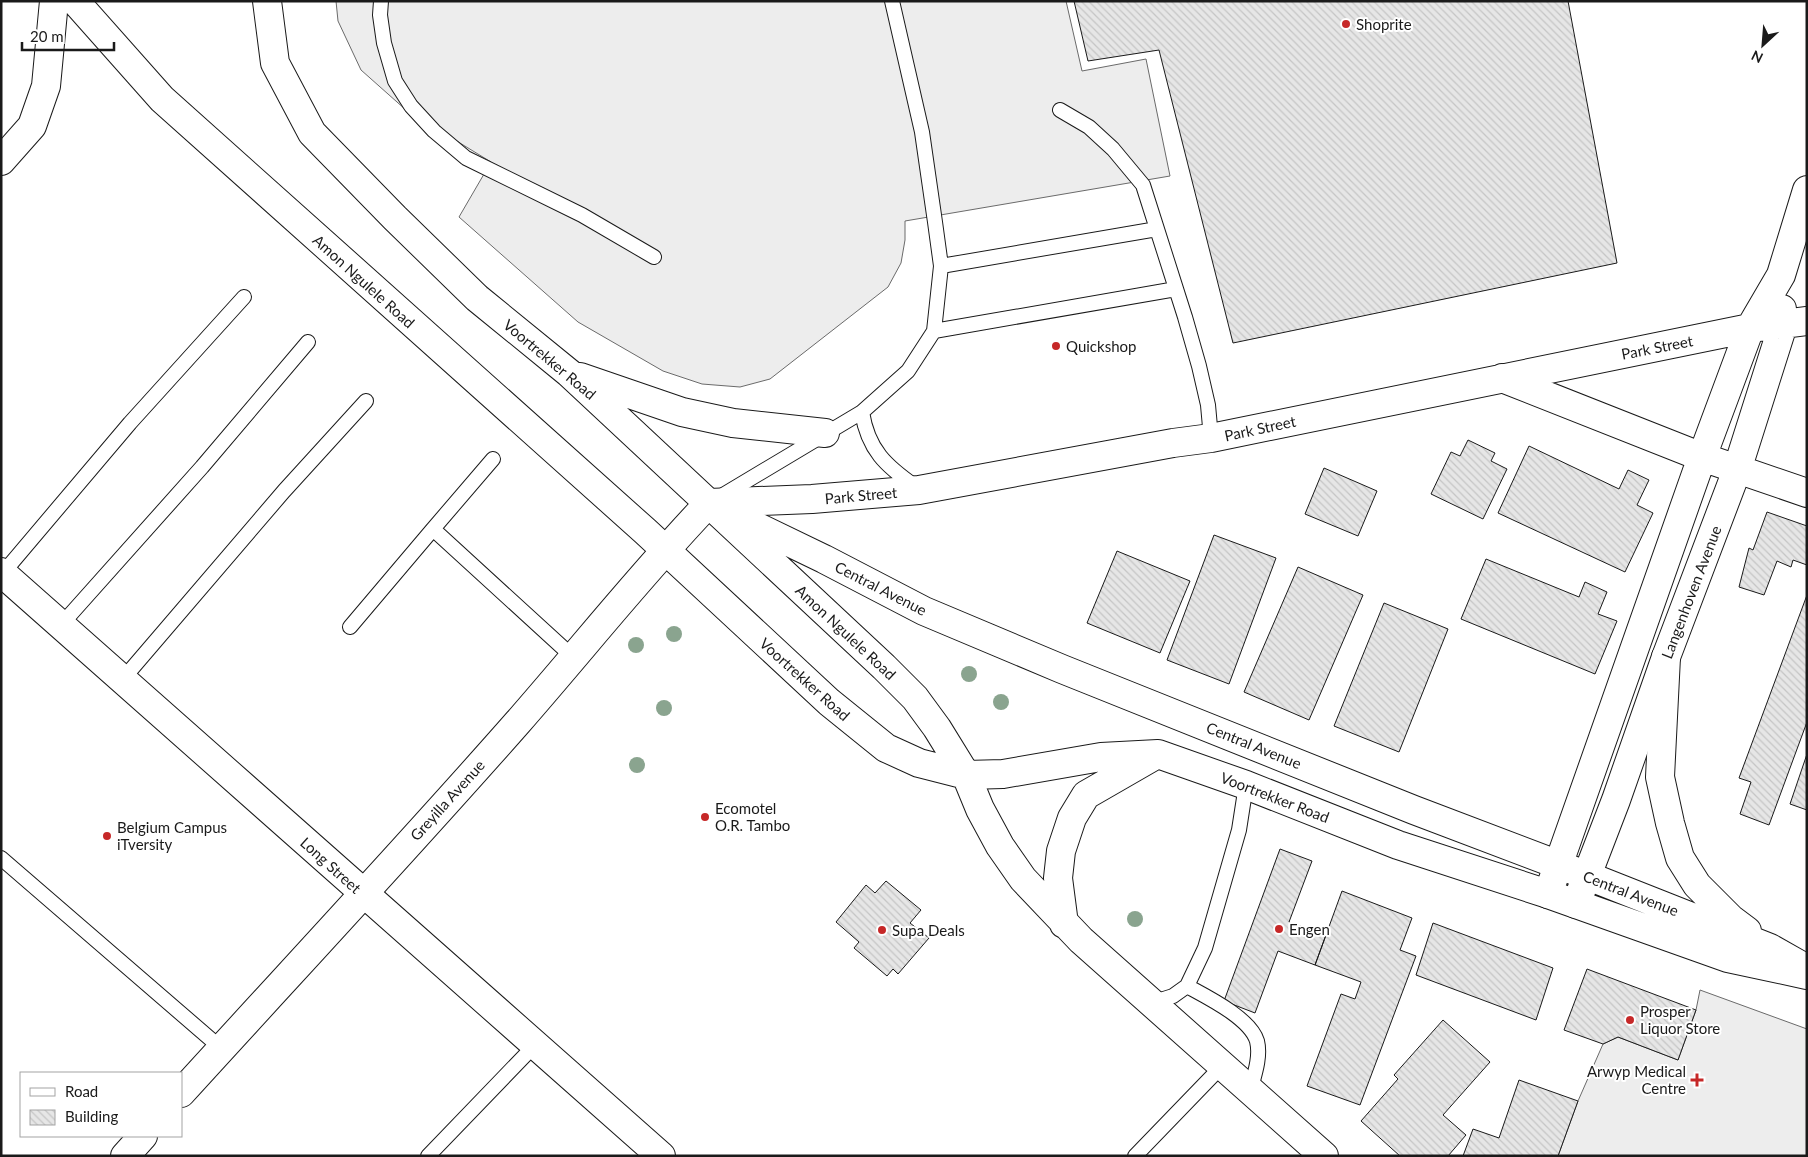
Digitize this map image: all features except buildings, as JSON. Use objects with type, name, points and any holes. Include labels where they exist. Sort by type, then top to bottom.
[{"type":"street","points":[[1,161],[32,126],[46,86],[54,1]]},
{"type":"street","name":"Amon Ngulele Road","points":[[75,1],[162,99],[665,549]]},
{"type":"street","name":"Voortrekker Road","points":[[267,1],[275,63],[312,134],[477,298],[569,373],[709,503]]},
{"type":"street","name":"Langenhoven Avenue","points":[[1548,894],[1702,457],[1750,328],[1781,275],[1807,190]]},
{"type":"street","name":"Langenhoven Avenue","points":[[1576,904],[1588,876],[1666,657],[1795,323],[1781,275]]},
{"type":"street","name":"Park Street","points":[[709,503],[804,499],[919,490],[1173,443],[1211,438],[1750,328],[1795,323]]},
{"type":"street","points":[[569,373],[682,412],[733,423],[826,433]]},
{"type":"street","points":[[1502,378],[1702,457],[1807,494]]},
{"type":"street","name":"Amon Ngulele Road","points":[[709,503],[884,666],[909,692],[937,728],[966,775]]},
{"type":"street","name":"Greyilla Avenue","points":[[182,1092],[518,721],[665,549],[709,503]]},
{"type":"street","name":"Central Avenue","points":[[709,503],[824,559],[924,612],[1414,810],[1770,948],[1807,969]]},
{"type":"street","name":"Voortrekker Road","points":[[665,549],[829,702],[886,748],[919,763],[966,775],[1003,774],[1101,757],[1158,754],[1246,785],[1398,844],[1576,904]]},
{"type":"street","name":"Long Street","points":[[4,580],[61,625],[123,679],[661,1156]]},
{"type":"street","points":[[1666,657],[1660,777],[1680,858],[1697,885],[1731,919],[1770,948]]},
{"type":"street","points":[[1064,924],[1058,878],[1061,851],[1072,818],[1086,795],[1158,754]]},
{"type":"street","points":[[966,775],[980,809],[1000,846],[1023,879],[1064,924],[1150,1003],[1324,1156]]},
{"type":"street","name":"Central Avenue","points":[[1576,904],[1728,958],[1807,975]]},
{"type":"street","points":[[125,1156],[142,1137]]},
{"type":"lane","points":[[381,1],[380,15],[384,42],[395,81],[411,106],[434,131],[466,158],[582,215],[654,256]]},
{"type":"lane","points":[[709,503],[862,412],[908,371],[934,331],[940,266],[922,132],[892,1]]},
{"type":"lane","points":[[1060,110],[1089,127],[1113,149],[1142,185],[1192,342],[1208,404],[1211,438]]},
{"type":"lane","points":[[940,266],[1156,229]]},
{"type":"lane","points":[[934,331],[1176,289]]},
{"type":"lane","points":[[4,580],[130,424],[244,298]]},
{"type":"lane","points":[[61,625],[202,467],[308,342]]},
{"type":"lane","points":[[123,679],[284,491],[366,401]]},
{"type":"lane","points":[[862,412],[868,437],[877,455],[894,472],[919,490]]},
{"type":"lane","points":[[350,627],[493,459]]},
{"type":"lane","points":[[433,529],[573,657]]},
{"type":"lane","points":[[1150,1003],[1173,996],[1187,986],[1205,948],[1239,830],[1246,785]]},
{"type":"lane","points":[[1,858],[222,1049]]},
{"type":"lane","points":[[1187,986],[1210,999],[1246,1024],[1256,1039],[1258,1047],[1256,1069],[1250,1091]]},
{"type":"lane","points":[[428,1156],[535,1045]]},
{"type":"lane","points":[[1135,1156],[1222,1066]]},
{"type":"shaded area","points":[[336,1],[1066,1],[1082,71],[1146,59],[1170,176],[905,221],[905,240],[901,263],[888,287],[770,379],[740,387],[702,384],[663,371],[578,322],[459,217],[491,162],[406,110],[361,70],[338,21]]},
{"type":"shaded area","name":"Arwyp Medical Centre","points":[[1700,990],[1807,1029],[1807,1156],[1558,1156],[1578,1101],[1603,1044],[1618,1037],[1678,1060],[1696,1010]]},
{"type":"place","name":"Shoprite","points":[[1346,24]]},
{"type":"place","name":"Quickshop","points":[[1056,346]]},
{"type":"place","name":"Ecomotel O.R. Tambo","points":[[705,817]]},
{"type":"place","name":"Belgium Campus iTversity","points":[[107,836]]},
{"type":"place","name":"Engen","points":[[1279,929]]},
{"type":"place","name":"Supa Deals","points":[[882,930]]},
{"type":"place","name":"Prosper Liquor Store","points":[[1630,1020]]},
{"type":"place","name":"Arwyp Medical Centre","points":[[1697,1080]]}]
